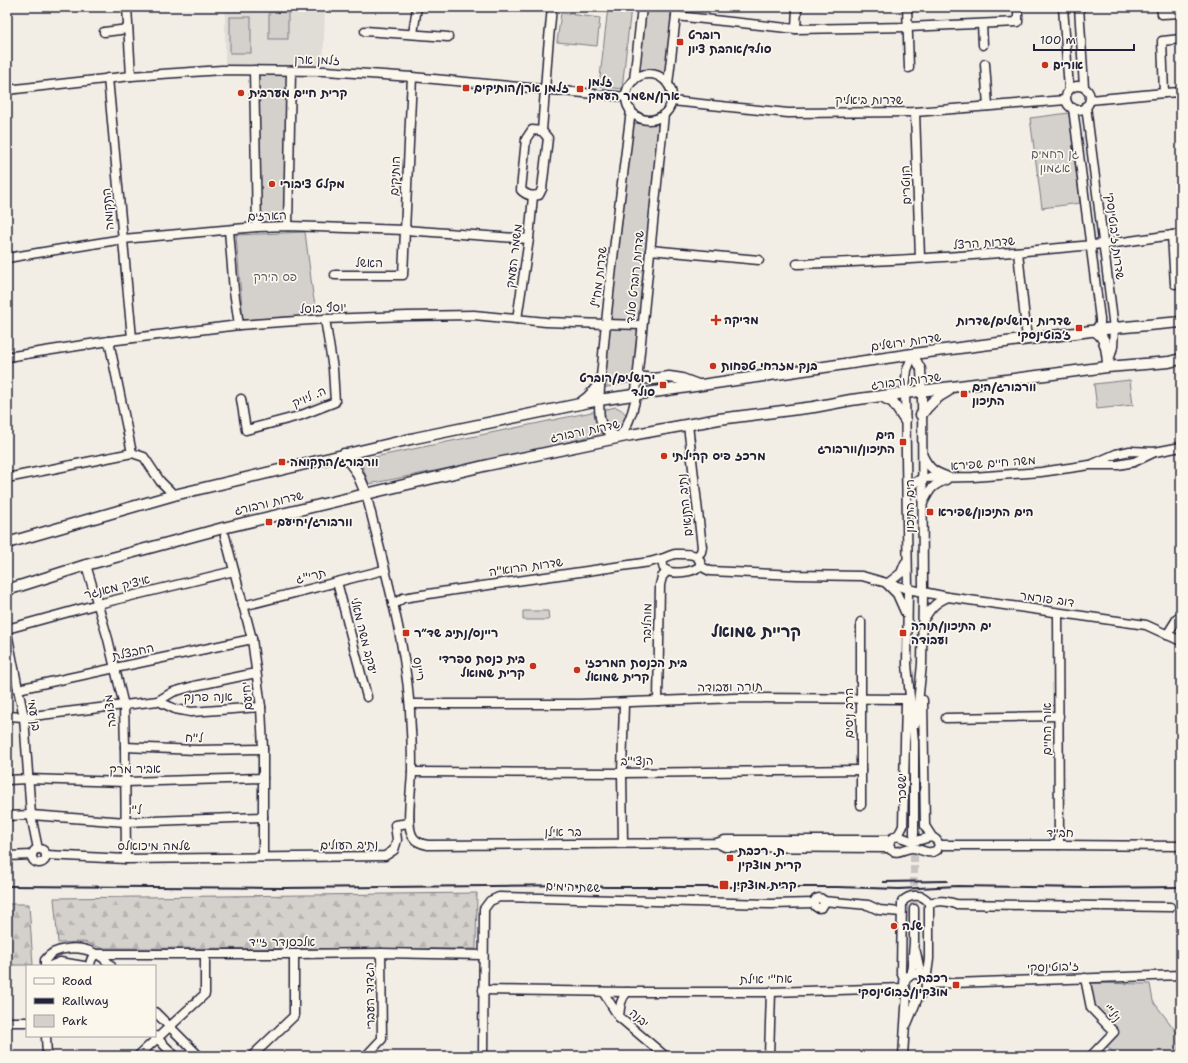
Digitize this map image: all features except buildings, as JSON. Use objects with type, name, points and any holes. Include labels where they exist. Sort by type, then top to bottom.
[{"type":"main road","name":"שדרות ירושלים","points":[[636,395],[913,354],[1114,328],[1181,322]]},
{"type":"main road","points":[[1095,331],[1100,335],[1107,348],[1108,365]]},
{"type":"main road","name":"שדרות ורבורג","points":[[7,590],[86,565],[223,528],[366,493],[399,487],[618,437],[742,416],[814,407],[883,396],[922,392],[1108,365],[1169,362],[1181,359]]},
{"type":"main road","points":[[637,377],[654,379],[670,377],[700,385]]},
{"type":"main road","points":[[580,404],[591,396],[601,380]]},
{"type":"main road","points":[[921,415],[932,401],[940,395],[957,387]]},
{"type":"main road","points":[[7,543],[174,495],[344,454],[599,400],[636,395]]},
{"type":"main road","points":[[883,396],[893,402],[905,420]]},
{"type":"main road","name":"ריינס","points":[[344,454],[357,472],[366,493]]},
{"type":"street","points":[[127,7],[131,76]]},
{"type":"street","points":[[413,34],[417,7]]},
{"type":"street","name":"משמר העמק","points":[[517,319],[529,239],[533,196],[539,195],[542,189],[548,138],[542,131],[552,7]]},
{"type":"street","points":[[634,80],[642,7]]},
{"type":"street","points":[[796,29],[798,7]]},
{"type":"street","points":[[907,7],[909,68]]},
{"type":"street","points":[[668,84],[656,75],[648,74],[634,80],[630,85],[627,97],[628,104],[636,116],[650,120],[658,118],[669,108],[672,101],[672,95],[668,84],[676,11],[796,29],[908,27],[1018,22],[1018,7]]},
{"type":"street","points":[[1063,7],[1069,90],[1066,100],[1070,106],[1080,110],[1088,103],[1181,92]]},
{"type":"street","points":[[1079,7],[1084,87],[1089,93],[1088,103]]},
{"type":"street","points":[[1161,7],[1162,14],[1181,13]]},
{"type":"street","points":[[982,24],[983,45]]},
{"type":"street","points":[[104,32],[128,30]]},
{"type":"street","points":[[365,31],[448,37]]},
{"type":"street","points":[[1164,93],[1162,41],[1181,39]]},
{"type":"street","points":[[985,64],[988,106]]},
{"type":"street","name":"זלמן ארן","points":[[7,90],[131,76],[222,70],[254,70],[326,71],[412,77],[627,97]]},
{"type":"street","points":[[254,70],[257,227]]},
{"type":"street","points":[[288,226],[291,71]]},
{"type":"street","name":"הותיקים","points":[[403,275],[412,77]]},
{"type":"street","name":"התקומה","points":[[108,78],[132,338]]},
{"type":"street","points":[[1069,90],[1076,86],[1084,87]]},
{"type":"street","name":"שדרות ביאליק","points":[[672,101],[788,113],[915,112],[1066,100]]},
{"type":"street","name":"שדרות ז'בוטינסקי","points":[[1088,103],[1103,244],[1113,314],[1113,347],[1108,365]]},
{"type":"street","points":[[1073,108],[1100,319],[1095,331]]},
{"type":"street","name":"שדרות מח\"ל","points":[[618,437],[612,435],[604,429],[601,423],[598,408],[606,324],[631,110]]},
{"type":"street","name":"הנוטרים","points":[[915,112],[920,258]]},
{"type":"street","name":"שדרות רוברט סולד","points":[[618,437],[628,425],[636,395],[664,114]]},
{"type":"street","points":[[533,196],[526,194],[521,190],[526,139],[532,130],[542,131]]},
{"type":"street","name":"הארזים","points":[[7,258],[123,239],[257,227],[288,226],[405,230],[529,239]]},
{"type":"street","points":[[229,230],[234,291],[239,325]]},
{"type":"street","name":"שדרות הרצל","points":[[797,264],[933,258],[1018,252],[1103,244],[1181,234]]},
{"type":"street","points":[[1172,235],[1175,284]]},
{"type":"street","points":[[650,250],[759,260]]},
{"type":"street","points":[[1018,252],[1027,339]]},
{"type":"street","name":"האשל","points":[[335,274],[403,275]]},
{"type":"street","points":[[1113,314],[1121,324],[1128,327]]},
{"type":"street","name":"יוסף בוסל","points":[[7,358],[132,338],[239,325],[325,319],[474,315],[546,322],[642,324]]},
{"type":"street","name":"ה. ליויק","points":[[241,399],[246,430],[298,416],[335,402],[333,369],[325,319]]},
{"type":"street","points":[[109,341],[132,453]]},
{"type":"street","name":"הים התיכון","points":[[913,354],[921,369],[922,392],[923,592],[922,664],[914,742]]},
{"type":"street","name":"הים התיכון","points":[[913,354],[907,370],[905,420],[908,589],[907,664],[914,742]]},
{"type":"street","name":"נתיב התנאים","points":[[688,425],[702,547],[697,556]]},
{"type":"street","name":"משה חיים שפירא","points":[[1090,465],[1116,454],[1130,451],[1155,452],[1181,447]]},
{"type":"street","points":[[1130,451],[1134,453],[1134,462]]},
{"type":"street","name":"משה חיים שפירא","points":[[922,478],[953,478],[1041,472],[1090,465],[1118,465],[1134,462],[1155,452]]},
{"type":"street","points":[[7,478],[132,453],[144,457],[160,481],[174,495]]},
{"type":"street","points":[[922,454],[927,465],[936,472],[953,478]]},
{"type":"street","points":[[1116,454],[1114,460],[1118,465]]},
{"type":"street","points":[[906,496],[913,484],[922,478]]},
{"type":"street","points":[[922,504],[930,489],[937,484],[953,478]]},
{"type":"street","name":"ריינס","points":[[366,493],[393,605],[406,669],[411,704],[412,772],[409,823],[412,837]]},
{"type":"street","points":[[353,496],[364,501],[369,508]]},
{"type":"street","name":"יחיעם","points":[[225,536],[252,639],[261,707],[263,748],[263,858]]},
{"type":"street","name":"שדרות הרוא\"ה","points":[[393,605],[403,598],[650,562],[668,556],[682,554],[697,556]]},
{"type":"street","points":[[887,584],[901,573],[905,567],[907,555]]},
{"type":"street","points":[[697,556],[700,566]]},
{"type":"street","points":[[664,558],[662,562],[663,568],[667,571],[690,572],[700,566]]},
{"type":"street","name":"מצובה","points":[[86,565],[98,604],[124,706],[126,859]]},
{"type":"street","points":[[700,566],[710,571],[797,576],[862,576],[908,589]]},
{"type":"street","name":"תרי\"ג","points":[[243,606],[384,570]]},
{"type":"street","name":"איציק מאנגר","points":[[7,629],[98,604],[234,571]]},
{"type":"street","name":"מוהליבר","points":[[658,700],[660,585],[662,577],[667,571]]},
{"type":"street","name":"יעקב משה מאלי","points":[[337,582],[367,697]]},
{"type":"street","points":[[887,584],[897,594],[905,610],[907,625]]},
{"type":"street","name":"דוב פורמר","points":[[908,589],[948,597],[1146,625],[1181,641]]},
{"type":"street","points":[[922,622],[933,606],[939,601],[948,597]]},
{"type":"street","name":"אור החיים","points":[[1058,613],[1059,845]]},
{"type":"street","points":[[1167,635],[1177,619],[1181,616]]},
{"type":"street","name":"הרב ניסים","points":[[861,622],[861,804]]},
{"type":"street","name":"בן עמי","points":[[7,632],[24,717],[31,815],[38,848]]},
{"type":"street","name":"החבצלת","points":[[18,689],[252,639]]},
{"type":"street","points":[[907,664],[903,826],[892,842],[892,851],[896,852],[911,848],[931,853],[937,850],[939,845],[937,840],[932,837],[925,826],[922,664]]},
{"type":"street","name":"אנה פרנק","points":[[7,716],[24,717],[158,702],[173,692],[256,673]]},
{"type":"street","name":"תורה ועבודה","points":[[411,704],[624,703],[658,700],[743,698],[906,699]]},
{"type":"street","name":"אנה פרנק","points":[[158,702],[175,709],[191,712],[261,707]]},
{"type":"street","points":[[622,843],[624,703]]},
{"type":"street","points":[[946,718],[1059,716]]},
{"type":"street","name":"יששכר","points":[[914,742],[914,834]]},
{"type":"street","name":"ל\"ח","points":[[125,747],[196,750],[263,748]]},
{"type":"street","name":"הנצי\"ב","points":[[412,772],[622,773],[861,770]]},
{"type":"street","name":"אביר מרק","points":[[7,780],[28,779],[125,782],[262,778]]},
{"type":"street","name":"ל\"ו","points":[[7,816],[31,815],[126,822],[263,817]]},
{"type":"street","name":"נתיב העולים","points":[[263,858],[385,856],[394,850],[397,840],[395,825],[409,823]]},
{"type":"street","name":"בר אילן","points":[[412,837],[419,843],[428,845],[717,843],[725,840],[892,842]]},
{"type":"street","points":[[892,842],[915,841],[932,837]]},
{"type":"street","name":"חב\"ד","points":[[939,845],[1181,846]]},
{"type":"street","points":[[38,848],[44,851],[46,855],[44,860],[38,863],[33,860],[32,855],[33,851],[38,848]]},
{"type":"street","points":[[7,856],[32,855]]},
{"type":"street","name":"שלמה מיכואלס","points":[[46,855],[126,859],[263,858]]},
{"type":"street","points":[[905,1030],[919,996],[924,992],[924,981],[929,959],[929,903],[925,898],[914,896],[908,897],[902,902],[901,972],[906,987],[913,996],[919,996]]},
{"type":"street","name":"ששת הימים","points":[[483,1056],[484,909],[490,901],[499,897],[771,904],[814,903],[818,898],[823,901],[868,905],[879,910],[901,912]]},
{"type":"street","points":[[929,903],[945,901],[956,904],[1170,907]]},
{"type":"street","points":[[903,1056],[906,987],[909,976],[911,975],[914,943],[914,909]]},
{"type":"street","points":[[914,943],[924,981]]},
{"type":"street","points":[[45,965],[45,960],[57,951],[74,949],[83,949],[96,954],[110,965]]},
{"type":"street","name":"אלכסנדר זייד","points":[[96,954],[381,953],[483,955]]},
{"type":"street","name":"הגדוד העברי","points":[[366,1056],[382,1039],[381,953]]},
{"type":"street","points":[[90,965],[90,961],[96,954]]},
{"type":"street","points":[[138,1056],[156,1037],[205,994],[205,954]]},
{"type":"street","points":[[252,1056],[294,1016],[294,954]]},
{"type":"street","points":[[51,965],[60,962],[78,965]]},
{"type":"street","points":[[911,975],[915,974],[924,981]]},
{"type":"street","name":"ז'בוטינסקי","points":[[924,981],[1181,975]]},
{"type":"street","name":"ניל\"י","points":[[1085,978],[1091,1008],[1114,1032],[1091,1056]]},
{"type":"street","name":"אח\"י אילת","points":[[627,992],[771,992],[906,987]]},
{"type":"street","points":[[483,990],[627,992]]},
{"type":"street","name":"יבנה","points":[[603,992],[619,1017],[665,1056]]},
{"type":"street","points":[[619,1017],[622,998],[627,992]]},
{"type":"street","points":[[769,1056],[771,992]]},
{"type":"street","points":[[156,1013],[199,1056]]},
{"type":"street","points":[[7,1022],[26,1022]]},
{"type":"street","points":[[46,1037],[47,1056]]},
{"type":"street","points":[[156,1037],[175,1056]]},
{"type":"shaded area","points":[[225,7],[325,7],[323,67],[225,67]]},
{"type":"green space","points":[[608,7],[631,7],[622,89],[599,86]]},
{"type":"green space","points":[[643,7],[677,7],[667,74],[636,71]]},
{"type":"green space","points":[[269,12],[288,12],[288,39],[269,39]]},
{"type":"green space","points":[[561,13],[600,18],[597,46],[557,42]]},
{"type":"green space","points":[[230,17],[251,17],[251,53],[230,53]]},
{"type":"green space","points":[[257,73],[287,74],[285,224],[260,224]]},
{"type":"green space","name":"גן רחמים אגמון","points":[[1069,113],[1080,203],[1042,208],[1030,118]]},
{"type":"green space","points":[[629,123],[661,125],[639,322],[609,322]]},
{"type":"green space","name":"פס הירק","points":[[305,232],[313,295],[318,315],[243,320],[236,235]]},
{"type":"green space","points":[[608,327],[639,328],[634,382],[602,388]]},
{"type":"green space","points":[[1130,380],[1133,405],[1097,409],[1094,384]]},
{"type":"green space","points":[[616,407],[623,411],[626,415],[626,421],[623,428],[520,454],[369,484],[360,460]]},
{"type":"green space","points":[[523,611],[548,611],[549,620],[523,620]]},
{"type":"green space","points":[[477,893],[476,949],[101,948],[84,942],[58,943],[54,898]]},
{"type":"green space","points":[[7,904],[29,904],[33,965],[7,965]]},
{"type":"green space","points":[[1086,983],[1150,984],[1153,1001],[1181,1038],[1181,1056],[1117,1056],[1103,1043],[1113,1032],[1091,1008]]},
{"type":"tunnel","points":[[914,842],[914,909]]},
{"type":"railway","points":[[883,882],[947,881]]},
{"type":"railway","points":[[7,886],[283,888],[585,885],[605,887],[837,887],[899,889],[957,886],[1089,888],[1181,887]]},
{"type":"place","name":"רוברט סולד/אהבת ציון","points":[[680,42]]},
{"type":"place","name":"אורים","points":[[1045,65]]},
{"type":"place","name":"זלמן ארן/הותיקים","points":[[466,88]]},
{"type":"place","name":"זלמן ארן/משמר העמק","points":[[580,89]]},
{"type":"place","name":"קרית חיים מערבית","points":[[241,93]]},
{"type":"place","name":"מקלט ציבורי","points":[[272,184]]},
{"type":"place","name":"מדיקה","points":[[716,320]]},
{"type":"place","name":"שדרות ירושלים/שדרות ז׳בוטינסקי","points":[[1079,328]]},
{"type":"place","name":"בנק מזרחי טפחות","points":[[713,366]]},
{"type":"place","name":"ירושלים/רוברט סולד","points":[[663,385]]},
{"type":"place","name":"וורבורג/הים התיכון","points":[[964,394]]},
{"type":"place","name":"הים התיכון/וורבורג","points":[[903,442]]},
{"type":"place","name":"מרכז פיס קהילתי","points":[[664,456]]},
{"type":"place","name":"וורבורג/התקומה","points":[[282,462]]},
{"type":"place","name":"הים התיכון/שפירא","points":[[930,512]]},
{"type":"place","name":"וורבורג/יחיעם","points":[[269,522]]},
{"type":"place","name":"ריינס/נתיב שד״ר","points":[[406,633]]},
{"type":"place","name":"ים התיכון/תורה ועבודה","points":[[903,633]]},
{"type":"place","name":"בית כנסת ספרדי קרית שמואל","points":[[533,666]]},
{"type":"place","name":"בית הכנסת המרכזי קרית שמואל","points":[[577,670]]},
{"type":"place","name":"ת. רכבת קרית מוצקין","points":[[730,858]]},
{"type":"place","name":"קרית מוצקין","points":[[724,885]]},
{"type":"place","name":"שלה","points":[[894,926]]},
{"type":"place","name":"רכבת מוצקין/זבוטינסקי","points":[[956,985]]},
{"type":"district","name":"קריית שמואל","points":[[756,631]]}]
